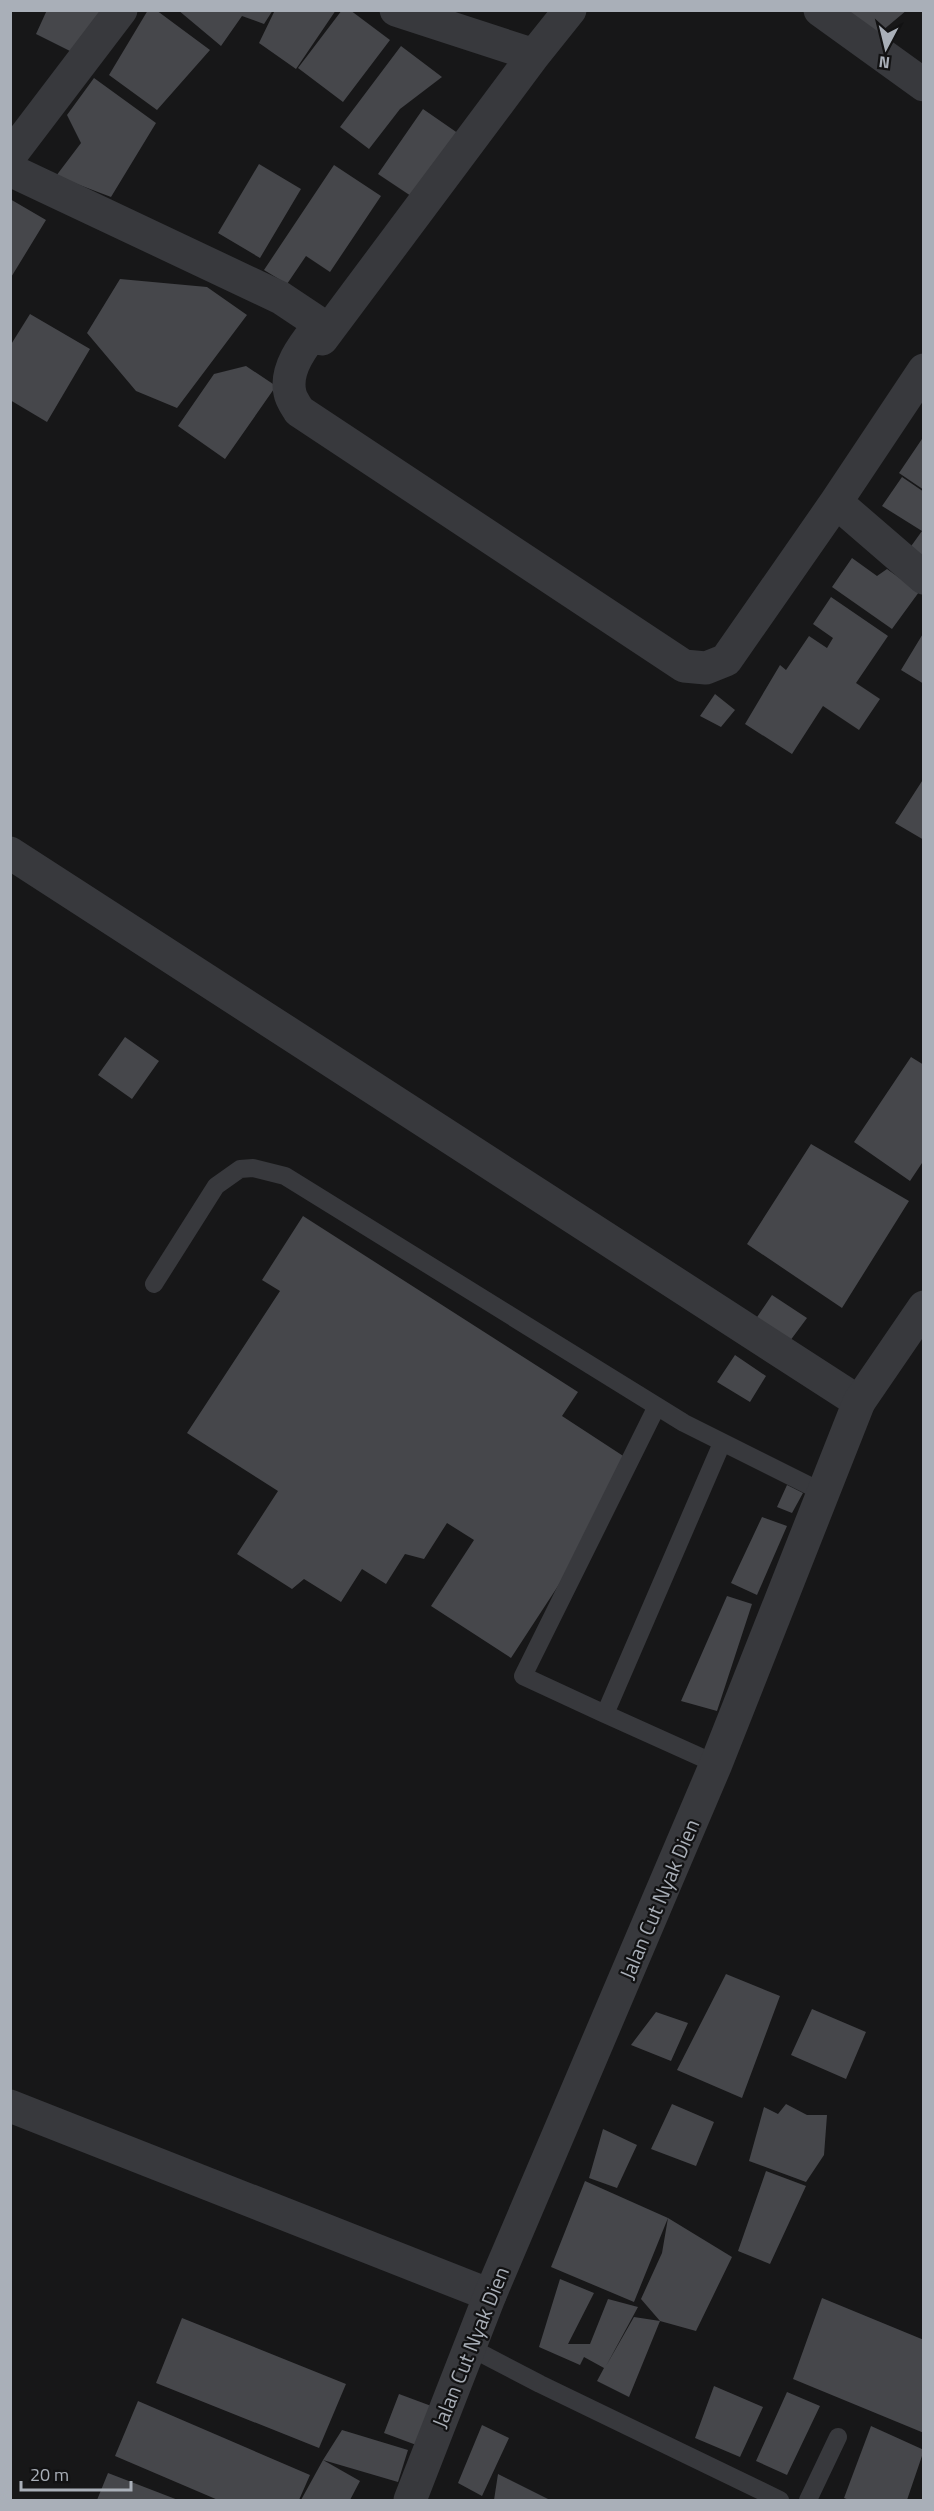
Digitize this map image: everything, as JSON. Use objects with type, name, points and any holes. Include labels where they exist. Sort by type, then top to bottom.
[{"type":"street","points":[[10,156],[121,10]]},
{"type":"street","points":[[396,10],[534,55]]},
{"type":"street","points":[[10,170],[281,298],[320,324],[322,339],[570,10]]},
{"type":"street","points":[[820,10],[924,85]]},
{"type":"street","points":[[320,324],[298,353],[291,376],[289,393],[299,411],[684,666],[706,668],[726,660],[924,370]]},
{"type":"street","points":[[836,502],[924,579]]},
{"type":"street","points":[[10,853],[859,1402]]},
{"type":"street","name":"Jalan Cut Nyak Dien","points":[[410,2500],[490,2295],[716,1764],[859,1402],[924,1307]]},
{"type":"street","points":[[10,2106],[490,2295]]},
{"type":"lane","points":[[154,1284],[216,1186],[240,1169],[253,1168],[285,1176],[657,1406],[722,1443],[824,1493]]},
{"type":"lane","points":[[657,1406],[523,1676],[716,1764]]},
{"type":"lane","points":[[605,1714],[722,1443]]},
{"type":"lane","points":[[470,2347],[540,2384],[780,2500]]},
{"type":"lane","points":[[808,2500],[838,2437]]},
{"type":"building","points":[[47,10],[106,10],[74,53],[36,34]]},
{"type":"building","points":[[148,10],[156,10],[210,50],[157,110],[109,75]]},
{"type":"building","points":[[178,10],[273,10],[264,24],[242,16],[221,46]]},
{"type":"building","points":[[275,10],[336,10],[296,69],[259,43]]},
{"type":"building","points":[[342,10],[350,10],[390,40],[343,102],[298,68]]},
{"type":"building","points":[[839,10],[907,10],[876,36]]},
{"type":"building","points":[[401,46],[442,77],[400,109],[369,149],[340,127]]},
{"type":"building","points":[[94,78],[156,123],[111,197],[56,176],[81,143],[67,115]]},
{"type":"building","points":[[423,109],[462,136],[417,200],[378,174]]},
{"type":"building","points":[[259,164],[301,189],[260,258],[218,233]]},
{"type":"building","points":[[334,165],[381,196],[330,272],[306,256],[287,284],[264,270]]},
{"type":"building","points":[[10,199],[46,220],[10,279]]},
{"type":"building","points":[[120,279],[207,287],[247,315],[177,408],[136,391],[87,333]]},
{"type":"building","points":[[30,314],[90,349],[47,422],[10,400],[10,346]]},
{"type":"building","points":[[246,366],[276,386],[225,459],[178,426],[214,374]]},
{"type":"building","points":[[924,436],[924,490],[899,473]]},
{"type":"building","points":[[902,477],[924,492],[924,569],[904,556],[922,531],[882,506]]},
{"type":"building","points":[[852,558],[877,576],[887,569],[919,592],[892,629],[832,587]]},
{"type":"building","points":[[831,597],[888,636],[856,683],[880,699],[859,730],[823,706],[792,754],[745,724],[780,665],[786,670],[809,636],[827,648],[833,638],[813,624]]},
{"type":"building","points":[[924,632],[924,684],[901,670]]},
{"type":"building","points":[[715,694],[735,710],[721,727],[700,716]]},
{"type":"building","points":[[924,778],[924,840],[895,823]]},
{"type":"building","points":[[125,1037],[159,1061],[132,1099],[98,1075]]},
{"type":"building","points":[[911,1057],[924,1065],[924,1160],[910,1181],[854,1142]]},
{"type":"building","points":[[811,1144],[909,1201],[842,1308],[747,1244]]},
{"type":"building","points":[[303,1216],[578,1392],[562,1416],[637,1465],[511,1658],[431,1606],[474,1540],[447,1523],[424,1559],[405,1554],[386,1584],[362,1569],[341,1602],[304,1579],[292,1589],[237,1554],[278,1491],[187,1433],[280,1291],[262,1280]]},
{"type":"building","points":[[772,1295],[807,1318],[784,1349],[749,1329]]},
{"type":"building","points":[[735,1355],[766,1376],[750,1402],[717,1382]]},
{"type":"building","points":[[787,1485],[803,1493],[792,1513],[777,1507]]},
{"type":"building","points":[[762,1517],[787,1526],[757,1595],[731,1583]]},
{"type":"building","points":[[727,1596],[752,1604],[717,1711],[681,1701]]},
{"type":"building","points":[[726,1974],[780,1996],[742,2098],[677,2070]]},
{"type":"building","points":[[812,2009],[866,2032],[846,2079],[791,2055]]},
{"type":"building","points":[[656,2012],[688,2023],[671,2061],[631,2045]]},
{"type":"building","points":[[672,2104],[714,2122],[696,2166],[651,2149]]},
{"type":"building","points":[[786,2104],[807,2115],[827,2115],[824,2155],[806,2182],[749,2161],[764,2107],[778,2114]]},
{"type":"building","points":[[603,2129],[637,2145],[617,2188],[589,2178]]},
{"type":"building","points":[[766,2171],[806,2186],[770,2264],[738,2251]]},
{"type":"building","points":[[585,2181],[668,2218],[634,2302],[551,2267]]},
{"type":"building","points":[[668,2218],[732,2257],[696,2331],[660,2321],[641,2299],[662,2253]]},
{"type":"building","points":[[560,2279],[594,2293],[568,2344],[590,2344],[608,2299],[638,2307],[606,2366],[634,2317],[660,2321],[629,2397],[597,2381],[604,2368],[584,2357],[580,2365],[539,2347]]},
{"type":"building","points":[[822,2298],[924,2340],[924,2433],[793,2379]]},
{"type":"building","points":[[182,2318],[346,2384],[319,2448],[156,2383]]},
{"type":"building","points":[[714,2386],[763,2407],[740,2457],[695,2438]]},
{"type":"building","points":[[787,2392],[820,2406],[787,2475],[756,2461]]},
{"type":"building","points":[[399,2394],[434,2407],[419,2446],[384,2433]]},
{"type":"building","points":[[138,2401],[310,2475],[299,2500],[218,2500],[115,2456]]},
{"type":"building","points":[[482,2425],[509,2438],[482,2496],[458,2483]]},
{"type":"building","points":[[871,2426],[924,2450],[907,2500],[849,2500],[844,2498]]},
{"type":"building","points":[[342,2430],[408,2450],[398,2482],[323,2460]]},
{"type":"building","points":[[323,2460],[360,2481],[350,2500],[301,2500]]},
{"type":"building","points":[[108,2473],[178,2500],[97,2500]]},
{"type":"building","points":[[498,2474],[550,2500],[494,2500]]}]
